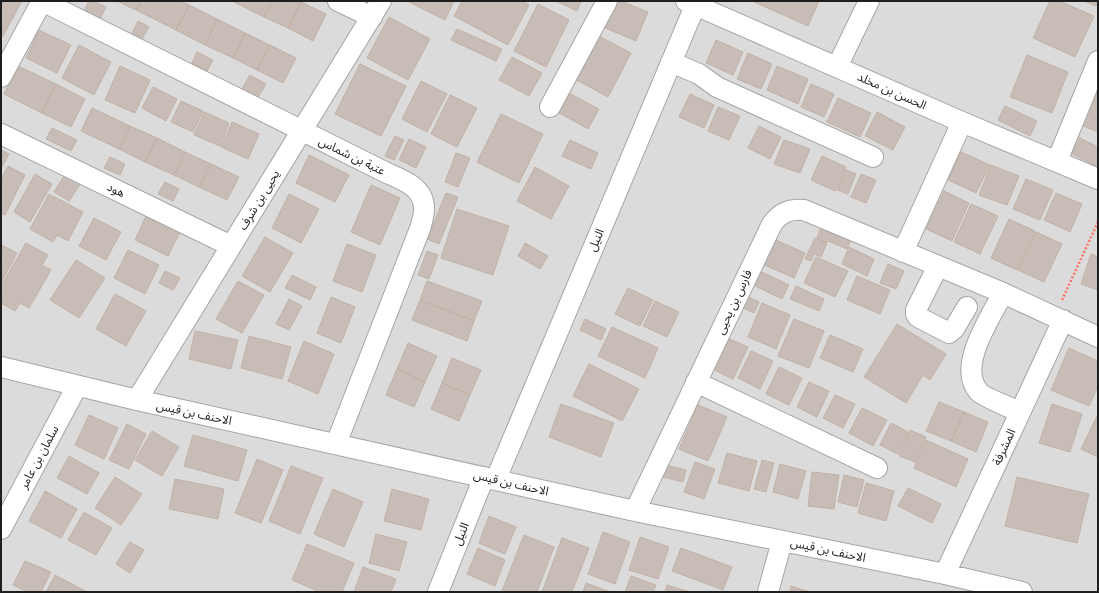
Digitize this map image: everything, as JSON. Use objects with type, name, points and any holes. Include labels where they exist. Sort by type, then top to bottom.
[{"type":"street","points":[[1,77],[42,1]]},
{"type":"street","name":"عتبة بن شماس","points":[[42,1],[301,131],[405,181],[421,193],[424,208],[421,226],[336,444]]},
{"type":"street","points":[[338,1],[377,9]]},
{"type":"street","points":[[550,107],[607,1]]},
{"type":"street","points":[[837,67],[869,1]]},
{"type":"street","name":"الحسن بن مخلد","points":[[693,2],[962,122],[1098,179]]},
{"type":"street","name":"النيل","points":[[438,592],[490,478],[669,67],[693,2]]},
{"type":"street","name":"يحيى بن شرف","points":[[137,400],[377,9]]},
{"type":"street","points":[[1057,161],[1098,61]]},
{"type":"street","points":[[669,67],[699,74],[716,87],[873,157]]},
{"type":"street","points":[[903,252],[962,122]]},
{"type":"street","name":"هود","points":[[1,134],[231,246]]},
{"type":"street","name":"فارس بن يحيى","points":[[635,511],[772,224],[778,216],[786,212],[795,209],[804,210],[1003,293],[1098,336]]},
{"type":"street","points":[[938,266],[916,310],[918,317],[949,333],[954,329],[968,307]]},
{"type":"street","points":[[1003,293],[977,342],[971,363],[972,379],[979,393],[1020,412]]},
{"type":"street","name":"المشرفة","points":[[945,574],[1020,412],[1059,318]]},
{"type":"street","name":"الاحنف بن قيس","points":[[1,367],[137,400],[635,511],[945,574],[1022,592]]},
{"type":"street","points":[[696,382],[877,468]]},
{"type":"street","name":"سلمان بن عامر","points":[[1,529],[77,386]]},
{"type":"street","points":[[768,592],[782,541]]},
{"type":"path","points":[[1059,318],[1098,222]]},
{"type":"shaded area","points":[[1,1],[1098,1],[1098,592],[1,592]]},
{"type":"building","points":[[1,1],[22,1],[3,36],[1,35]]},
{"type":"building","points":[[89,1],[93,1],[106,7],[99,21],[83,13]]},
{"type":"building","points":[[117,1],[141,1],[136,10]]},
{"type":"building","points":[[141,1],[180,1],[189,5],[176,30],[136,10]]},
{"type":"building","points":[[272,1],[264,17],[234,2]]},
{"type":"building","points":[[272,1],[301,2],[288,28],[264,17]]},
{"type":"building","points":[[454,1],[445,20],[409,2]]},
{"type":"building","points":[[462,1],[523,1],[529,5],[508,45],[454,16]]},
{"type":"building","points":[[556,1],[581,1],[577,11]]},
{"type":"building","points":[[614,1],[621,1],[648,12],[636,41],[603,27]]},
{"type":"building","points":[[752,1],[819,1],[808,26]]},
{"type":"building","points":[[1050,1],[1059,1],[1094,16],[1075,57],[1033,38]]},
{"type":"building","points":[[1084,1],[1098,1],[1096,6]]},
{"type":"building","points":[[301,2],[326,14],[313,41],[288,28]]},
{"type":"building","points":[[538,4],[569,20],[546,67],[514,51]]},
{"type":"building","points":[[189,5],[217,19],[205,45],[176,30]]},
{"type":"building","points":[[389,17],[430,39],[408,80],[367,58]]},
{"type":"building","points":[[217,19],[245,33],[233,58],[205,45]]},
{"type":"building","points":[[138,21],[149,27],[141,41],[131,36]]},
{"type":"building","points":[[457,29],[502,49],[496,61],[451,40]]},
{"type":"building","points":[[39,30],[71,45],[57,73],[26,58]]},
{"type":"building","points":[[245,33],[270,45],[257,70],[233,58]]},
{"type":"building","points":[[597,35],[631,53],[608,97],[573,78]]},
{"type":"building","points":[[716,40],[743,52],[733,75],[706,63]]},
{"type":"building","points":[[79,45],[111,62],[94,95],[62,78]]},
{"type":"building","points":[[270,45],[296,58],[283,83],[257,70]]},
{"type":"building","points":[[197,52],[213,60],[207,71],[192,63]]},
{"type":"building","points":[[748,53],[772,64],[761,89],[737,79]]},
{"type":"building","points":[[1027,55],[1068,72],[1052,113],[1010,97]]},
{"type":"building","points":[[512,57],[542,73],[529,96],[499,80]]},
{"type":"building","points":[[360,64],[406,86],[381,136],[335,114]]},
{"type":"building","points":[[18,66],[56,84],[42,113],[4,94]]},
{"type":"building","points":[[120,66],[150,80],[135,113],[105,100]]},
{"type":"building","points":[[777,66],[808,79],[798,104],[767,90]]},
{"type":"building","points":[[250,75],[266,84],[258,97],[242,89]]},
{"type":"building","points":[[421,81],[447,94],[427,132],[402,119]]},
{"type":"building","points":[[56,84],[85,99],[71,127],[42,113]]},
{"type":"building","points":[[811,84],[834,94],[824,117],[801,107]]},
{"type":"building","points":[[1098,85],[1098,132],[1081,125]]},
{"type":"building","points":[[153,87],[177,99],[166,121],[142,108]]},
{"type":"building","points":[[567,92],[599,109],[588,129],[556,111]]},
{"type":"building","points":[[690,94],[714,105],[704,128],[679,117]]},
{"type":"building","points":[[450,95],[477,108],[457,147],[431,134]]},
{"type":"building","points":[[838,98],[871,113],[860,137],[827,122]]},
{"type":"building","points":[[181,101],[203,111],[193,132],[171,122]]},
{"type":"building","points":[[1005,106],[1037,121],[1030,136],[998,120]]},
{"type":"building","points":[[718,107],[740,116],[729,140],[708,131]]},
{"type":"building","points":[[92,108],[130,126],[119,149],[81,131]]},
{"type":"building","points":[[204,112],[229,123],[220,146],[194,135]]},
{"type":"building","points":[[877,112],[905,127],[893,150],[865,136]]},
{"type":"building","points":[[501,114],[543,134],[519,183],[477,162]]},
{"type":"building","points":[[232,122],[259,134],[248,159],[221,147]]},
{"type":"building","points":[[130,126],[157,138],[145,162],[119,149]]},
{"type":"building","points":[[759,126],[781,137],[770,159],[748,148]]},
{"type":"building","points":[[52,128],[77,140],[71,151],[46,139]]},
{"type":"building","points":[[395,136],[404,140],[394,160],[385,156]]},
{"type":"building","points":[[1078,137],[1098,147],[1098,167],[1070,153]]},
{"type":"building","points":[[157,138],[185,152],[174,175],[145,162]]},
{"type":"building","points":[[409,139],[426,147],[416,168],[399,160]]},
{"type":"building","points":[[570,140],[598,153],[591,169],[562,156]]},
{"type":"building","points":[[784,140],[810,149],[800,173],[774,164]]},
{"type":"building","points":[[1,150],[9,154],[1,169]]},
{"type":"building","points":[[185,152],[211,164],[199,187],[174,175]]},
{"type":"building","points":[[961,152],[990,165],[976,193],[948,180]]},
{"type":"building","points":[[456,153],[470,158],[458,187],[445,182]]},
{"type":"building","points":[[309,155],[349,175],[335,202],[296,183]]},
{"type":"building","points":[[822,156],[846,167],[835,191],[811,180]]},
{"type":"building","points":[[110,157],[125,164],[120,175],[104,168]]},
{"type":"building","points":[[211,164],[239,177],[227,200],[199,187]]},
{"type":"building","points":[[991,165],[1019,176],[1007,205],[979,195]]},
{"type":"building","points":[[8,166],[25,175],[5,215],[1,213],[1,180]]},
{"type":"building","points":[[535,167],[569,186],[551,219],[517,201]]},
{"type":"building","points":[[846,170],[856,174],[848,194],[837,190]]},
{"type":"building","points":[[35,174],[52,184],[30,222],[14,212]]},
{"type":"building","points":[[861,174],[876,180],[866,203],[851,197]]},
{"type":"building","points":[[65,175],[80,184],[69,201],[54,192]]},
{"type":"building","points":[[1026,179],[1053,190],[1040,220],[1013,209]]},
{"type":"building","points":[[165,182],[179,189],[173,201],[158,194]]},
{"type":"building","points":[[371,185],[400,198],[380,245],[351,232]]},
{"type":"building","points":[[944,191],[969,203],[952,241],[926,229]]},
{"type":"building","points":[[446,193],[458,197],[439,244],[427,239]]},
{"type":"building","points":[[1056,193],[1082,204],[1070,232],[1044,220]]},
{"type":"building","points":[[49,194],[83,212],[68,241],[57,235],[53,242],[30,229]]},
{"type":"building","points":[[289,194],[319,209],[301,243],[272,228]]},
{"type":"building","points":[[971,204],[998,216],[980,254],[954,242]]},
{"type":"building","points":[[457,209],[509,226],[493,275],[441,258]]},
{"type":"building","points":[[146,216],[180,232],[168,256],[135,240]]},
{"type":"building","points":[[94,218],[121,232],[106,260],[79,246]]},
{"type":"building","points":[[1009,219],[1035,231],[1017,270],[991,258]]},
{"type":"building","points":[[821,227],[851,239],[847,249],[817,238]]},
{"type":"building","points":[[1036,232],[1062,244],[1044,282],[1018,270]]},
{"type":"building","points":[[265,237],[293,253],[270,292],[242,276]]},
{"type":"building","points":[[771,238],[805,253],[794,278],[760,263]]},
{"type":"building","points":[[815,238],[827,243],[821,257],[814,254],[811,261],[805,259]]},
{"type":"building","points":[[26,243],[48,255],[42,265],[51,270],[29,308],[20,303],[15,311],[1,303],[1,286]]},
{"type":"building","points":[[525,243],[548,256],[540,269],[518,256]]},
{"type":"building","points":[[347,244],[376,255],[362,292],[333,281]]},
{"type":"building","points":[[1,245],[17,253],[1,283]]},
{"type":"building","points":[[849,247],[874,259],[867,276],[842,264]]},
{"type":"building","points":[[128,250],[159,265],[145,294],[114,278]]},
{"type":"building","points":[[427,251],[438,255],[429,279],[418,275]]},
{"type":"building","points":[[1091,254],[1098,257],[1098,290],[1081,284]]},
{"type":"building","points":[[816,257],[848,271],[835,297],[804,283]]},
{"type":"building","points":[[76,260],[105,278],[79,318],[50,300]]},
{"type":"building","points":[[888,264],[904,271],[896,289],[880,283]]},
{"type":"building","points":[[165,271],[180,278],[173,290],[159,283]]},
{"type":"building","points":[[762,272],[789,285],[782,299],[755,286]]},
{"type":"building","points":[[292,275],[316,287],[310,300],[285,288]]},
{"type":"building","points":[[857,276],[890,290],[880,314],[847,300]]},
{"type":"building","points":[[238,281],[264,295],[242,333],[216,319]]},
{"type":"building","points":[[427,281],[482,301],[474,321],[420,300]]},
{"type":"building","points":[[796,286],[824,299],[819,311],[790,299]]},
{"type":"building","points":[[628,288],[653,300],[640,326],[615,314]]},
{"type":"building","points":[[740,293],[759,302],[754,313],[735,304]]},
{"type":"building","points":[[115,294],[146,311],[126,346],[96,329]]},
{"type":"building","points":[[331,297],[355,307],[341,343],[317,333]]},
{"type":"building","points":[[289,299],[302,306],[289,330],[276,324]]},
{"type":"building","points":[[420,300],[474,321],[467,341],[412,320]]},
{"type":"building","points":[[655,301],[679,312],[667,337],[643,326]]},
{"type":"building","points":[[762,303],[790,315],[776,349],[748,337]]},
{"type":"building","points":[[585,319],[606,329],[601,340],[580,330]]},
{"type":"building","points":[[794,319],[824,331],[809,368],[778,356]]},
{"type":"building","points":[[897,324],[946,354],[930,380],[923,375],[906,403],[864,377]]},
{"type":"building","points":[[612,327],[658,348],[645,378],[598,356]]},
{"type":"building","points":[[195,331],[238,340],[231,369],[189,359]]},
{"type":"building","points":[[830,335],[863,349],[853,372],[820,358]]},
{"type":"building","points":[[249,336],[291,347],[282,379],[241,368]]},
{"type":"building","points":[[723,336],[748,347],[733,379],[708,367]]},
{"type":"building","points":[[304,341],[334,354],[318,394],[288,381]]},
{"type":"building","points":[[408,343],[437,356],[425,382],[397,369]]},
{"type":"building","points":[[1069,348],[1098,361],[1098,386],[1089,406],[1051,390]]},
{"type":"building","points":[[751,351],[773,361],[760,389],[738,378]]},
{"type":"building","points":[[452,358],[481,370],[470,395],[442,383]]},
{"type":"building","points":[[589,364],[639,389],[622,421],[573,396]]},
{"type":"building","points":[[779,367],[802,378],[789,405],[766,394]]},
{"type":"building","points":[[397,369],[425,382],[414,407],[386,395]]},
{"type":"building","points":[[809,382],[829,391],[817,417],[797,407]]},
{"type":"building","points":[[442,383],[470,395],[459,421],[431,409]]},
{"type":"building","points":[[835,395],[855,404],[843,428],[823,418]]},
{"type":"building","points":[[939,402],[964,412],[951,441],[926,431]]},
{"type":"building","points":[[561,404],[614,423],[601,457],[549,437]]},
{"type":"building","points":[[1052,404],[1082,414],[1070,452],[1039,443]]},
{"type":"building","points":[[698,405],[727,417],[708,461],[679,449]]},
{"type":"building","points":[[862,408],[887,420],[873,446],[849,433]]},
{"type":"building","points":[[964,412],[988,422],[976,452],[951,441]]},
{"type":"building","points":[[1098,414],[1098,457],[1081,449]]},
{"type":"building","points":[[89,415],[118,428],[104,459],[75,445]]},
{"type":"building","points":[[891,423],[908,432],[898,454],[880,445]]},
{"type":"building","points":[[127,424],[146,434],[129,469],[109,460]]},
{"type":"building","points":[[910,430],[926,437],[915,462],[899,456]]},
{"type":"building","points":[[152,431],[179,447],[162,476],[135,460]]},
{"type":"building","points":[[193,435],[247,450],[238,481],[184,466]]},
{"type":"building","points":[[926,440],[968,459],[956,487],[914,468]]},
{"type":"building","points":[[727,453],[757,461],[749,491],[718,483]]},
{"type":"building","points":[[69,456],[99,473],[87,494],[57,478]]},
{"type":"building","points":[[257,459],[283,470],[261,523],[235,513]]},
{"type":"building","points":[[762,460],[774,463],[766,492],[754,489]]},
{"type":"building","points":[[695,462],[715,469],[704,499],[684,492]]},
{"type":"building","points":[[662,464],[686,470],[683,482],[659,476]]},
{"type":"building","points":[[780,464],[806,471],[798,499],[773,492]]},
{"type":"building","points":[[291,466],[323,478],[300,534],[269,521]]},
{"type":"building","points":[[812,472],[839,475],[834,509],[808,506]]},
{"type":"building","points":[[844,475],[864,480],[857,507],[838,502]]},
{"type":"building","points":[[115,477],[142,494],[121,525],[95,508]]},
{"type":"building","points":[[1017,477],[1089,494],[1077,543],[1005,526]]},
{"type":"building","points":[[175,479],[224,489],[218,519],[169,509]]},
{"type":"building","points":[[866,483],[894,491],[886,521],[858,513]]},
{"type":"building","points":[[908,488],[941,504],[932,523],[898,506]]},
{"type":"building","points":[[333,489],[363,502],[344,547],[314,534]]},
{"type":"building","points":[[392,489],[429,499],[421,530],[384,521]]},
{"type":"building","points":[[45,491],[77,509],[61,538],[29,521]]},
{"type":"building","points":[[84,512],[112,528],[96,555],[68,540]]},
{"type":"building","points":[[489,516],[516,527],[505,554],[479,543]]},
{"type":"building","points":[[603,532],[630,542],[615,584],[588,574]]},
{"type":"building","points":[[376,534],[407,542],[399,571],[369,563]]},
{"type":"building","points":[[524,535],[554,547],[537,592],[502,591]]},
{"type":"building","points":[[640,537],[669,547],[658,579],[629,570]]},
{"type":"building","points":[[562,538],[589,548],[572,592],[542,592]]},
{"type":"building","points":[[130,542],[144,550],[130,573],[116,564]]},
{"type":"building","points":[[307,544],[354,563],[342,592],[320,592],[292,580]]},
{"type":"building","points":[[478,548],[505,560],[495,586],[467,574]]},
{"type":"building","points":[[681,548],[732,567],[723,590],[672,571]]},
{"type":"building","points":[[25,561],[51,572],[41,592],[28,592],[13,585]]},
{"type":"building","points":[[363,567],[396,579],[391,592],[354,592]]},
{"type":"building","points":[[55,575],[87,592],[46,592]]},
{"type":"building","points":[[631,576],[656,585],[653,592],[625,592]]},
{"type":"building","points":[[586,583],[610,592],[583,592]]},
{"type":"building","points":[[667,585],[690,592],[665,592]]},
{"type":"building","points":[[791,586],[810,592],[790,592]]}]
